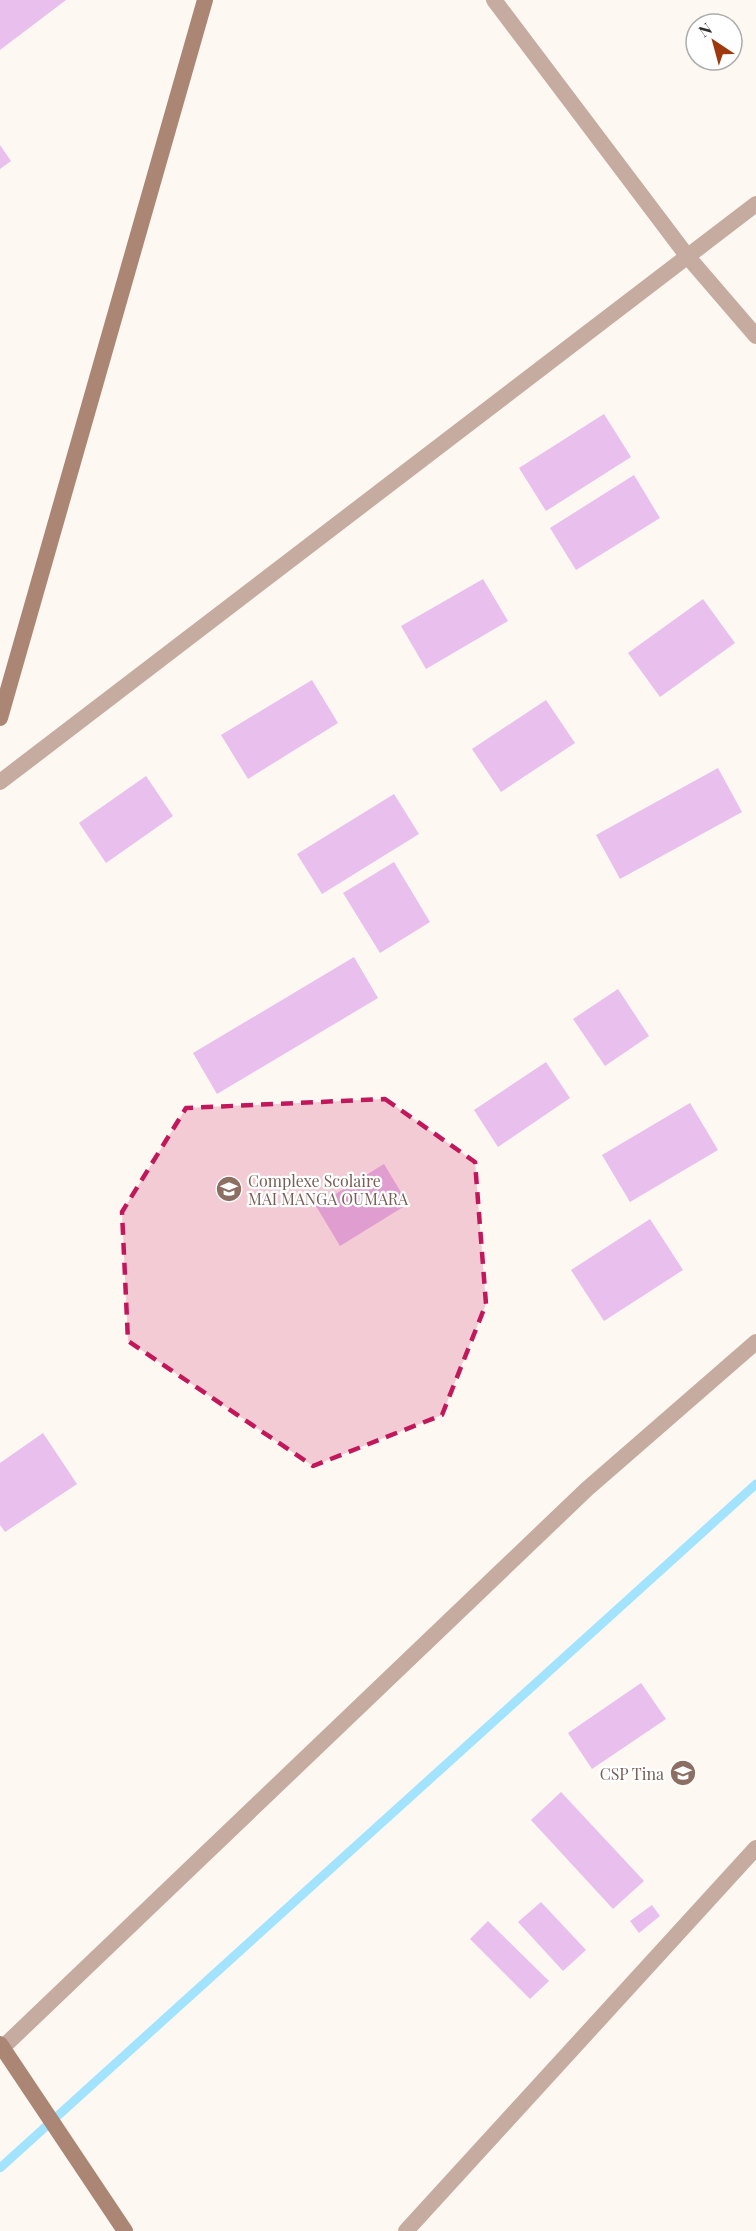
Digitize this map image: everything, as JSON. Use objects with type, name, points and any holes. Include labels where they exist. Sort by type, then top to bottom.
[{"type":"main road","points":[[0,718],[205,0]]},
{"type":"main road","points":[[1,2047],[125,2231]]},
{"type":"street","points":[[494,0],[688,257],[756,336]]},
{"type":"street","points":[[0,782],[756,204]]},
{"type":"street","points":[[1,2047],[587,1489],[756,1342]]},
{"type":"street","points":[[406,2231],[756,1848]]},
{"type":"highlighted area","points":[[385,1099],[475,1162],[486,1304],[442,1415],[313,1466],[128,1341],[122,1212],[186,1108]]},
{"type":"building","points":[[0,0],[66,0],[0,50]]},
{"type":"building","points":[[0,145],[11,161],[0,169]]},
{"type":"building","points":[[604,414],[631,457],[546,511],[519,468]]},
{"type":"building","points":[[634,475],[660,518],[576,570],[550,528]]},
{"type":"building","points":[[483,579],[508,621],[426,669],[401,626]]},
{"type":"building","points":[[703,599],[735,643],[660,697],[628,653]]},
{"type":"building","points":[[312,680],[338,723],[248,779],[221,735]]},
{"type":"building","points":[[546,700],[575,743],[501,792],[472,749]]},
{"type":"building","points":[[718,768],[742,812],[620,879],[596,835]]},
{"type":"building","points":[[146,776],[173,816],[106,863],[79,823]]},
{"type":"building","points":[[394,794],[419,834],[322,894],[297,854]]},
{"type":"building","points":[[394,862],[430,922],[380,953],[343,893]]},
{"type":"building","points":[[354,957],[378,998],[217,1094],[193,1053]]},
{"type":"building","points":[[618,989],[649,1036],[605,1066],[573,1019]]},
{"type":"building","points":[[546,1062],[570,1098],[498,1147],[474,1110]]},
{"type":"building","points":[[690,1103],[718,1150],[630,1202],[602,1155]]},
{"type":"building","points":[[384,1164],[408,1204],[340,1246],[316,1206]]},
{"type":"building","points":[[650,1219],[683,1270],[604,1321],[571,1270]]},
{"type":"building","points":[[43,1433],[77,1484],[5,1532],[0,1525],[0,1463]]},
{"type":"building","points":[[641,1683],[666,1719],[592,1769],[568,1733]]},
{"type":"building","points":[[561,1792],[644,1881],[613,1909],[531,1820]]},
{"type":"building","points":[[541,1902],[586,1950],[563,1971],[518,1922]]},
{"type":"building","points":[[652,1905],[660,1916],[639,1933],[630,1921]]},
{"type":"building","points":[[488,1921],[549,1981],[530,1999],[470,1939]]},
{"type":"waterway","points":[[0,2168],[756,1484]]},
{"type":"place","name":"Complexe Scolaire MAI MANGA OUMARA","points":[[229,1189]]},
{"type":"place","name":"CSP Tina","points":[[683,1773]]}]
